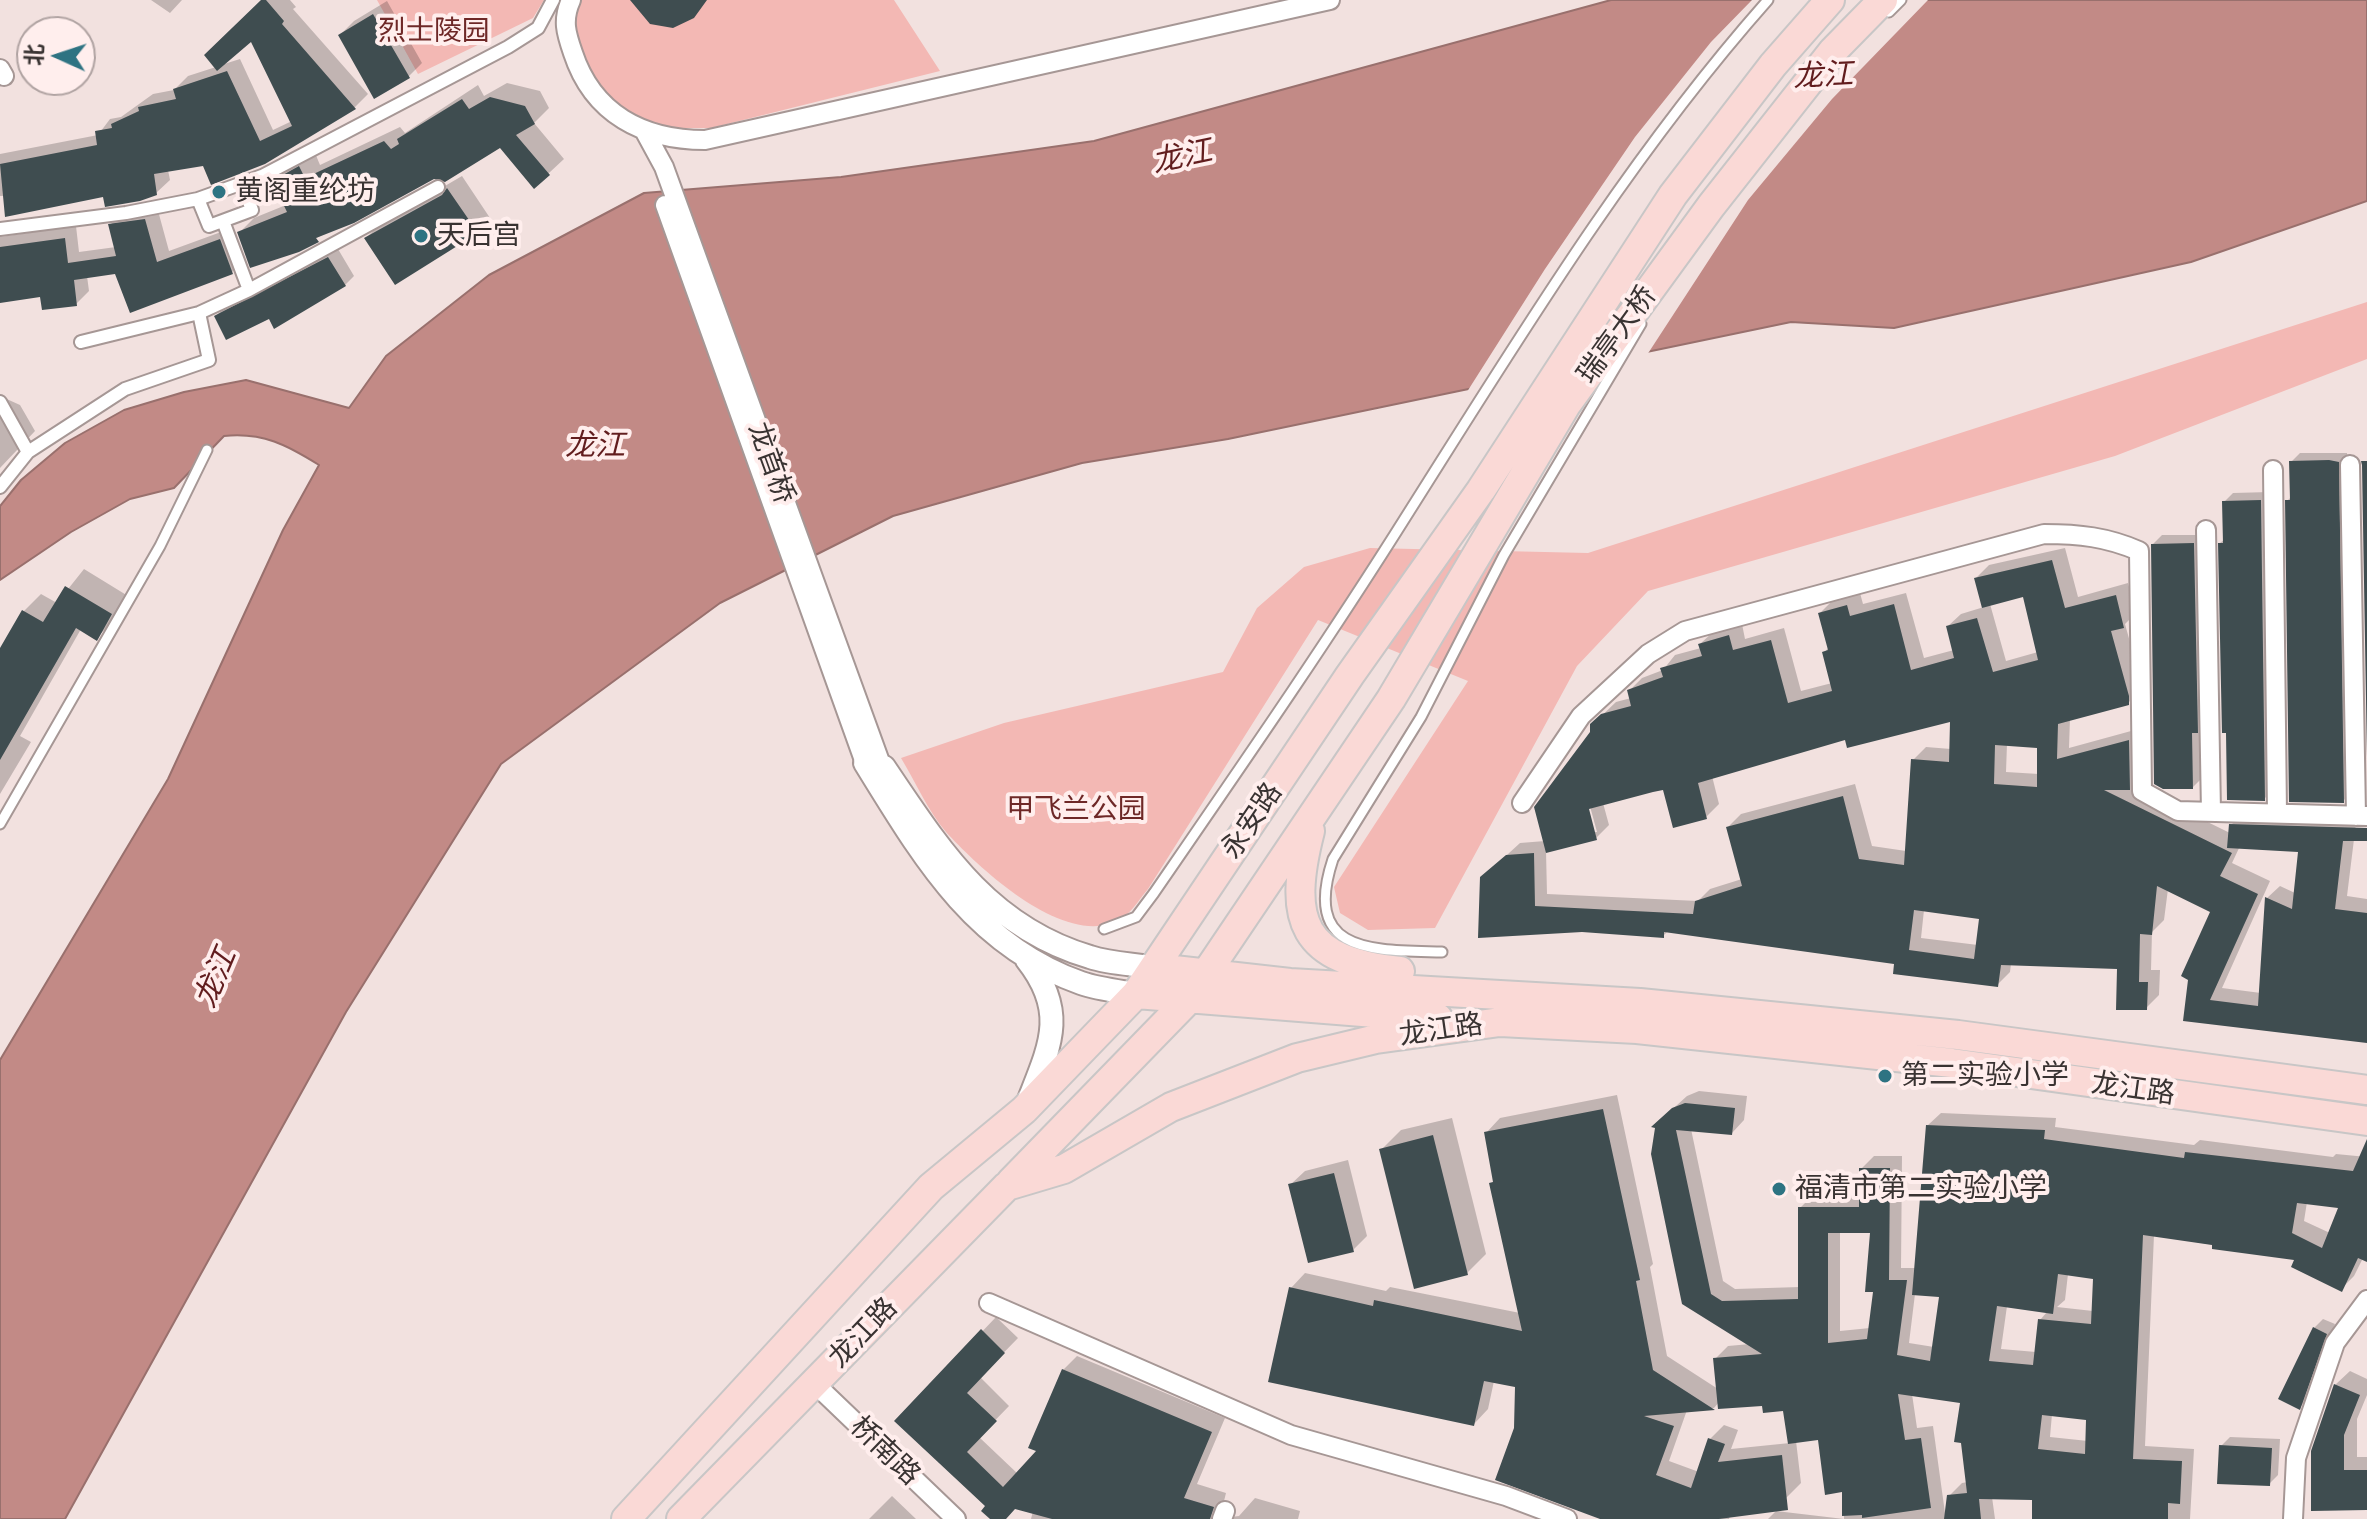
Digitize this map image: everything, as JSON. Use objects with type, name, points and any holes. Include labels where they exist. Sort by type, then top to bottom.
[{"type":"main road","name":"瑞亭大桥","points":[[1350,675],[1481,490],[1673,195],[1773,65],[1830,0]]},
{"type":"main road","name":"瑞亭大桥","points":[[1391,699],[1566,405],[1711,206],[1833,51],[1882,11]]},
{"type":"main road","name":"永安路","points":[[1136,994],[1350,675]]},
{"type":"main road","name":"永安路","points":[[1007,1186],[1188,1000],[1391,699]]},
{"type":"main road","points":[[1315,810],[1298,878],[1300,909],[1311,933],[1330,953],[1365,968],[1412,973],[1452,991]]},
{"type":"main road","name":"龙江路","points":[[1156,968],[1290,983],[1640,1003],[1958,1035],[2367,1090]]},
{"type":"main road","name":"龙江路","points":[[626,1519],[931,1187],[1024,1110],[1136,994]]},
{"type":"main road","points":[[1136,994],[1500,1022]]},
{"type":"main road","name":"龙江路","points":[[681,1519],[1007,1186],[1064,1169],[1171,1107],[1297,1058],[1376,1039],[1500,1022],[1637,1029],[1952,1063],[2367,1121]]},
{"type":"street","points":[[0,229],[126,213],[198,199],[262,176],[508,47],[538,28],[553,0]]},
{"type":"street","points":[[571,0],[565,14],[565,29],[580,74],[596,100],[645,132],[673,140],[705,140],[1330,0]]},
{"type":"street","name":"龙首桥","points":[[645,132],[872,761]]},
{"type":"street","points":[[198,199],[209,226],[223,221],[252,210],[242,183]]},
{"type":"street","points":[[81,342],[199,313],[249,290],[438,187]]},
{"type":"street","points":[[223,221],[249,290]]},
{"type":"street","points":[[0,487],[28,452],[125,389],[209,360],[199,313]]},
{"type":"street","points":[[0,402],[28,452]]},
{"type":"street","points":[[1522,803],[1581,716],[1648,654],[1685,631],[2044,534],[2074,534],[2108,537],[2139,551],[2142,791],[2178,811],[2362,816],[2350,465]]},
{"type":"street","points":[[2273,470],[2277,813]]},
{"type":"street","points":[[2206,530],[2211,812]]},
{"type":"street","points":[[872,761],[933,872],[970,914],[1021,953],[1081,983],[1136,994]]},
{"type":"street","points":[[872,761],[949,863],[984,899],[1060,947],[1092,958],[1156,968]]},
{"type":"street","points":[[1021,953],[1051,995],[1052,1021],[1048,1053],[1024,1110]]},
{"type":"street","points":[[2293,1519],[2296,1458],[2335,1343],[2367,1300]]},
{"type":"street","points":[[989,1303],[1291,1435],[1506,1496],[1567,1519]]},
{"type":"street","name":"桥南路","points":[[814,1383],[956,1519]]},
{"type":"lane","points":[[1104,929],[1136,917],[1154,893],[1318,656],[1559,276],[1648,145],[1768,0]]},
{"type":"lane","points":[[1882,11],[1901,0]]},
{"type":"lane","points":[[1442,952],[1369,949],[1348,942],[1336,931],[1326,897],[1325,883],[1333,859],[1421,717],[1504,555],[1650,309],[1732,190],[1827,77]]},
{"type":"lane","points":[[0,824],[160,546],[207,450]]},
{"type":"green space","name":"烈士陵园","points":[[377,0],[544,0],[533,18],[418,74]]},
{"type":"green space","points":[[579,0],[894,0],[940,71],[711,128],[657,128],[639,121],[598,94],[583,68],[570,13]]},
{"type":"green space","name":"甲飞兰公园","points":[[2367,302],[2367,359],[2115,456],[1648,591],[1577,666],[1435,928],[1368,930],[1340,913],[1334,887],[1468,681],[1318,620],[1148,889],[1124,917],[1102,925],[1078,925],[1053,916],[1003,885],[939,824],[901,758],[1004,723],[1223,672],[1257,608],[1304,567],[1370,548],[1588,553]]},
{"type":"water","name":"龙江","points":[[1611,0],[2367,0],[2367,201],[2191,262],[1894,328],[1791,322],[1228,439],[1082,463],[893,516],[720,603],[501,764],[346,1012],[65,1519],[0,1519],[0,1060],[168,779],[283,530],[319,465],[296,451],[263,438],[224,436],[174,488],[130,499],[71,532],[0,580],[0,506],[21,480],[65,443],[124,410],[184,392],[246,380],[349,408],[386,356],[489,275],[644,193],[841,177],[1094,141]]},
{"type":"pier","points":[[1752,0],[1928,0],[1832,99],[1748,200],[1645,358],[1465,395],[1545,269],[1635,137],[1711,42]]},
{"type":"building","points":[[261,0],[266,0],[284,21],[282,24],[356,109],[265,164],[211,185],[203,166],[154,174],[157,195],[140,201],[105,207],[103,197],[5,217],[0,164],[97,145],[95,131],[112,128],[111,124],[139,111],[138,107],[176,99],[173,89],[227,71],[260,141],[292,126],[251,42],[217,71],[204,55]]},
{"type":"building","points":[[630,0],[707,0],[694,18],[673,28],[650,24]]},
{"type":"building","points":[[373,14],[410,78],[374,99],[338,35]]},
{"type":"building","points":[[490,97],[525,106],[535,124],[516,135],[550,175],[534,189],[500,148],[445,182],[434,179],[354,223],[316,238],[319,242],[299,252],[250,268],[237,232],[287,212],[272,181],[299,166],[305,178],[384,141],[391,149],[399,144],[397,139],[462,99],[469,109]]},
{"type":"building","name":"天后宫","points":[[447,188],[478,233],[395,285],[364,238],[442,195]]},
{"type":"building","points":[[145,219],[157,262],[220,239],[233,274],[130,313],[115,274],[74,280],[77,306],[42,310],[40,297],[0,303],[0,247],[65,238],[68,263],[116,256],[108,224]]},
{"type":"building","points":[[328,257],[346,286],[274,329],[269,319],[226,340],[214,316]]},
{"type":"building","points":[[2289,461],[2339,462],[2344,803],[2289,802],[2285,500],[2290,500]]},
{"type":"building","points":[[2361,461],[2367,461],[2367,757],[2362,465]]},
{"type":"building","points":[[2261,500],[2265,801],[2227,800],[2226,733],[2222,733],[2218,543],[2223,543],[2222,501]]},
{"type":"building","points":[[2194,543],[2198,733],[2192,733],[2193,789],[2163,789],[2154,784],[2151,544]]},
{"type":"building","points":[[2052,560],[2065,608],[2116,595],[2124,628],[2111,631],[2129,705],[2058,724],[2057,759],[2129,740],[2130,790],[2104,790],[2232,853],[2220,876],[2258,894],[2210,1000],[2258,1006],[2265,897],[2292,909],[2298,852],[2227,848],[2229,824],[2367,828],[2367,841],[2343,841],[2335,909],[2367,913],[2367,1043],[2183,1021],[2188,980],[2181,976],[2210,912],[2157,886],[2152,935],[2140,934],[2139,982],[2148,982],[2147,1010],[2116,1010],[2117,969],[2001,965],[1998,987],[1893,974],[1894,964],[1664,932],[1664,938],[1582,932],[1478,938],[1480,877],[1506,855],[1534,853],[1535,906],[1693,914],[1695,901],[1742,886],[1726,827],[1843,796],[1859,859],[1904,865],[1911,759],[1949,762],[1950,722],[1847,748],[1845,740],[1698,783],[1707,819],[1673,828],[1663,790],[1589,809],[1597,840],[1546,853],[1534,807],[1590,732],[1590,724],[1601,714],[1631,706],[1627,690],[1663,677],[1660,668],[1702,656],[1698,644],[1729,635],[1733,650],[1771,640],[1788,703],[1832,691],[1822,652],[1828,650],[1818,613],[1847,605],[1850,616],[1894,604],[1911,670],[1954,658],[1946,626],[1977,618],[1993,672],[2038,660],[2023,597],[1982,608],[1974,578]],"holes":[[[1995,745],[2037,748],[2037,787],[1994,784]],[[1914,910],[1979,919],[1974,959],[1909,950]]]},
{"type":"building","points":[[65,586],[112,614],[97,641],[76,628],[0,760],[0,648],[22,610],[43,622]]},
{"type":"building","points":[[1685,1103],[1735,1108],[1732,1135],[1676,1130],[1711,1294],[1722,1301],[1798,1299],[1798,1207],[1859,1207],[1859,1168],[1890,1168],[1889,1280],[1907,1280],[1897,1355],[1930,1361],[1939,1297],[1912,1295],[1926,1125],[2045,1130],[2044,1139],[2184,1158],[2185,1152],[2353,1171],[2367,1139],[2367,1262],[2358,1258],[2342,1292],[2291,1267],[2294,1260],[2212,1249],[2212,1245],[2143,1235],[2133,1459],[2182,1461],[2180,1504],[2168,1503],[2168,1519],[2032,1519],[2032,1500],[1979,1499],[1981,1519],[1944,1519],[1947,1495],[1967,1493],[1961,1443],[1954,1442],[1960,1403],[1898,1394],[1905,1440],[1921,1438],[1931,1508],[1862,1518],[1862,1515],[1842,1516],[1842,1492],[1825,1495],[1818,1440],[1788,1444],[1783,1411],[1763,1413],[1762,1406],[1718,1409],[1713,1358],[1762,1354],[1682,1304],[1651,1154],[1655,1128],[1651,1127],[1672,1108]],"holes":[[[2297,1203],[2338,1208],[2322,1248],[2292,1233]],[[1828,1233],[1870,1233],[1865,1292],[1873,1292],[1867,1339],[1828,1343]],[[2058,1274],[2093,1279],[2091,1324],[2038,1319],[2033,1365],[1989,1361],[1997,1306],[2053,1314]],[[2042,1415],[2086,1420],[2085,1454],[2038,1449]]]},
{"type":"building","points":[[1603,1109],[1640,1280],[1636,1281],[1653,1370],[1715,1410],[1644,1416],[1674,1426],[1656,1475],[1691,1488],[1708,1438],[1725,1444],[1718,1462],[1782,1455],[1788,1510],[1719,1519],[1600,1519],[1495,1480],[1514,1428],[1515,1387],[1484,1381],[1474,1426],[1268,1382],[1289,1287],[1373,1306],[1374,1300],[1522,1331],[1489,1183],[1493,1182],[1484,1132]]},
{"type":"building","points":[[1433,1135],[1468,1275],[1414,1289],[1379,1149]]},
{"type":"building","points":[[1334,1173],[1354,1252],[1308,1263],[1288,1184]]},
{"type":"building","points":[[2313,1327],[2327,1334],[2300,1410],[2278,1399]]},
{"type":"building","points":[[981,1329],[1005,1353],[967,1393],[997,1421],[967,1452],[1003,1487],[1036,1451],[1028,1448],[1062,1369],[1212,1432],[1184,1498],[1214,1507],[1210,1519],[1052,1519],[1015,1509],[1006,1519],[990,1519],[981,1511],[985,1506],[894,1421]]},
{"type":"building","points":[[2334,1384],[2360,1395],[2344,1435],[2344,1470],[2367,1470],[2367,1510],[2311,1511],[2311,1451]]},
{"type":"building","points":[[2219,1445],[2272,1448],[2270,1486],[2217,1484]]},
{"type":"place","name":"黄阁重纶坊","points":[[219,192]]},
{"type":"place","name":"天后宫","points":[[421,236]]},
{"type":"place","name":"第二实验小学","points":[[1885,1076]]},
{"type":"place","name":"福清市第二实验小学","points":[[1779,1189]]}]
